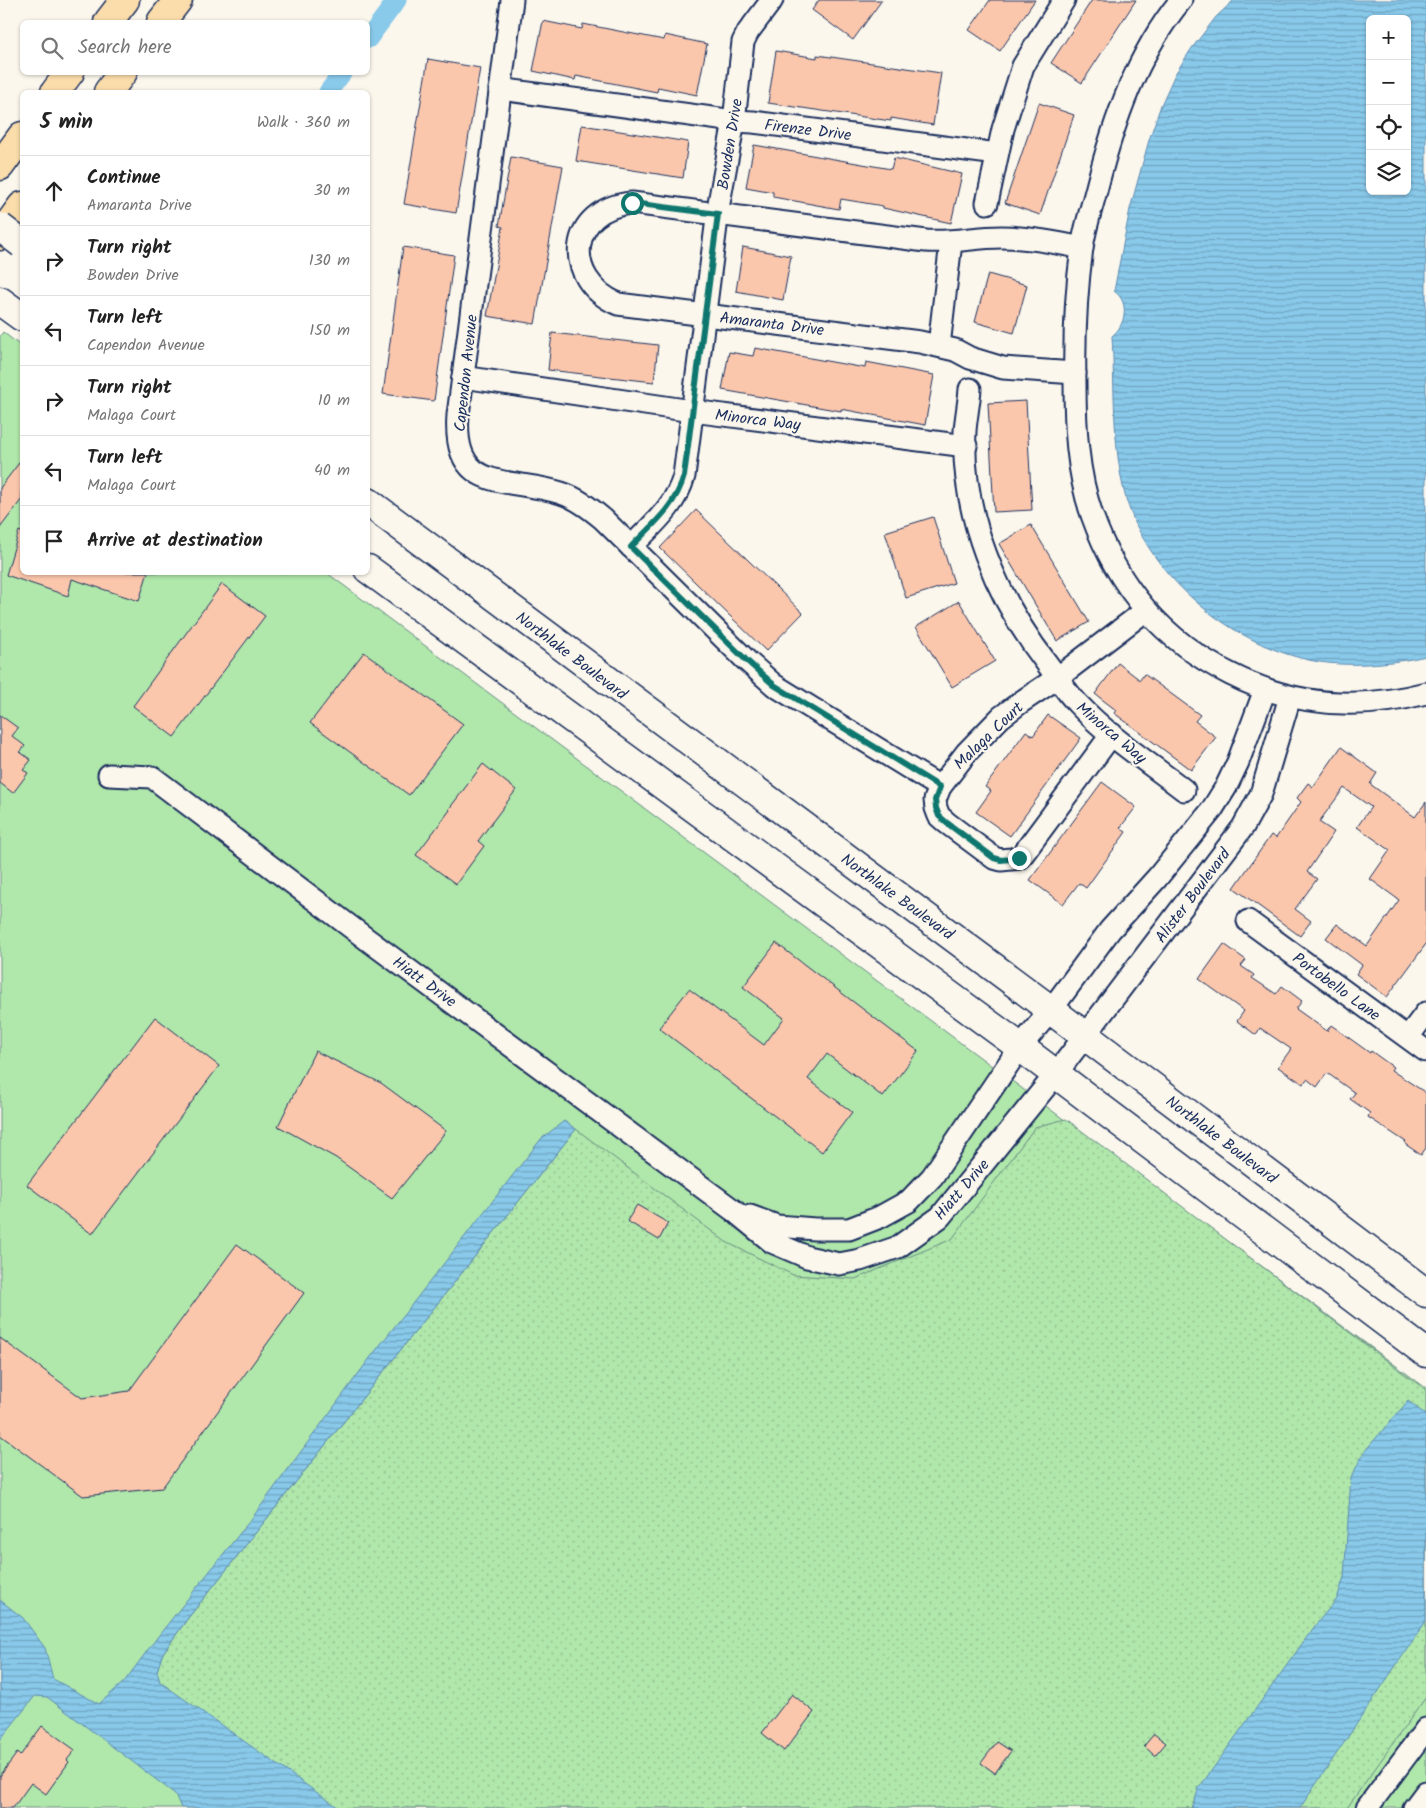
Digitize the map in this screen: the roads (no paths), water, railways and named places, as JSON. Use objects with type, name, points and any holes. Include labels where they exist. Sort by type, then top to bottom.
[{"type":"highway","points":[[109,20],[121,0]]},
{"type":"highway","points":[[110,20],[125,0]]},
{"type":"highway","points":[[163,20],[178,0]]},
{"type":"highway","points":[[56,90],[68,75]]},
{"type":"highway","points":[[110,90],[121,75]]},
{"type":"highway","points":[[0,166],[20,139]]},
{"type":"highway","points":[[0,236],[20,209]]},
{"type":"main road","points":[[0,227],[20,242]]},
{"type":"main road","name":"Northlake Boulevard","points":[[370,503],[1085,1035],[1426,1293]]},
{"type":"main road","points":[[370,570],[1020,1047],[1426,1353]]},
{"type":"street","name":"Capendon Avenue","points":[[512,0],[457,431],[462,455],[470,466],[492,480],[540,487],[575,499],[603,519],[746,660],[774,685],[940,787]]},
{"type":"street","name":"Bowden Drive","points":[[631,547],[667,510],[681,488],[718,214],[734,121],[743,42],[748,32],[772,0]]},
{"type":"street","points":[[987,203],[997,154],[1015,87],[1023,66],[1064,0]]},
{"type":"street","points":[[1181,0],[1167,17],[1147,48],[1130,82],[1106,149],[1082,248],[1074,373],[1078,446],[1083,481],[1092,513],[1114,564],[1145,611],[1172,636],[1207,663],[1246,682],[1278,694],[1335,703],[1392,702],[1426,693]]},
{"type":"street","name":"Firenze Drive","points":[[500,88],[734,121],[997,154]]},
{"type":"street","name":"Amaranta Drive","points":[[1074,373],[1003,368],[939,346],[920,342],[618,304],[608,300],[591,286],[580,264],[579,252],[583,232],[597,214],[617,204],[632,203],[926,241],[951,242],[1000,237],[1041,240],[1082,248]]},
{"type":"street","points":[[939,346],[951,242]]},
{"type":"street","name":"Minorca Way","points":[[463,377],[692,411],[966,446]]},
{"type":"street","name":"Minorca Way","points":[[970,390],[965,431],[969,488],[984,550],[999,587],[1032,645],[1076,703],[1112,734],[1184,790]]},
{"type":"street","name":"Malaga Court","points":[[940,787],[967,752],[1001,717],[1058,678],[1145,611]]},
{"type":"street","points":[[1020,1047],[1051,1010],[1110,930],[1158,878],[1211,811],[1278,694]]},
{"type":"street","name":"Alister Boulevard","points":[[1056,1074],[1161,937],[1243,827],[1254,809],[1261,794],[1278,694]]},
{"type":"street","points":[[940,787],[935,800],[939,816],[994,858],[1001,860],[1019,858],[1112,734]]},
{"type":"street","name":"Hiatt Drive","points":[[109,775],[152,777],[368,940],[733,1210],[772,1242],[807,1257],[839,1264],[860,1260],[898,1247],[940,1217],[1056,1074]]},
{"type":"street","name":"Portobello Lane","points":[[1248,921],[1426,1051]]},
{"type":"street","points":[[1408,1038],[1426,1013]]},
{"type":"street","name":"Hiatt Drive","points":[[733,1210],[777,1226],[849,1229],[880,1217],[909,1201],[932,1178],[1020,1047]]},
{"type":"street","points":[[1367,1808],[1426,1730]]},
{"type":"street","points":[[1414,1808],[1426,1792]]},
{"type":"water","points":[[1234,0],[1426,0],[1426,656],[1368,664],[1338,664],[1309,660],[1279,651],[1249,638],[1221,621],[1194,600],[1170,576],[1150,550],[1134,521],[1124,491],[1117,453],[1112,336],[1123,320],[1124,307],[1119,296],[1114,291],[1130,209],[1149,140],[1161,105],[1175,74],[1216,17]]},
{"type":"water","points":[[564,1121],[576,1129],[188,1618],[163,1653],[157,1671],[160,1682],[339,1808],[181,1808],[175,1794],[47,1697],[35,1696],[0,1740],[0,1600],[23,1618],[45,1648],[53,1679],[99,1704],[124,1682],[252,1518],[370,1358],[541,1139]]},
{"type":"water","points":[[1408,1401],[1426,1415],[1426,1621],[1300,1808],[1192,1808],[1199,1788],[1317,1623],[1337,1599],[1344,1577],[1351,1478],[1364,1452]]},
{"type":"waterway","points":[[370,36],[397,0]]},
{"type":"waterway","points":[[330,90],[341,75]]}]
